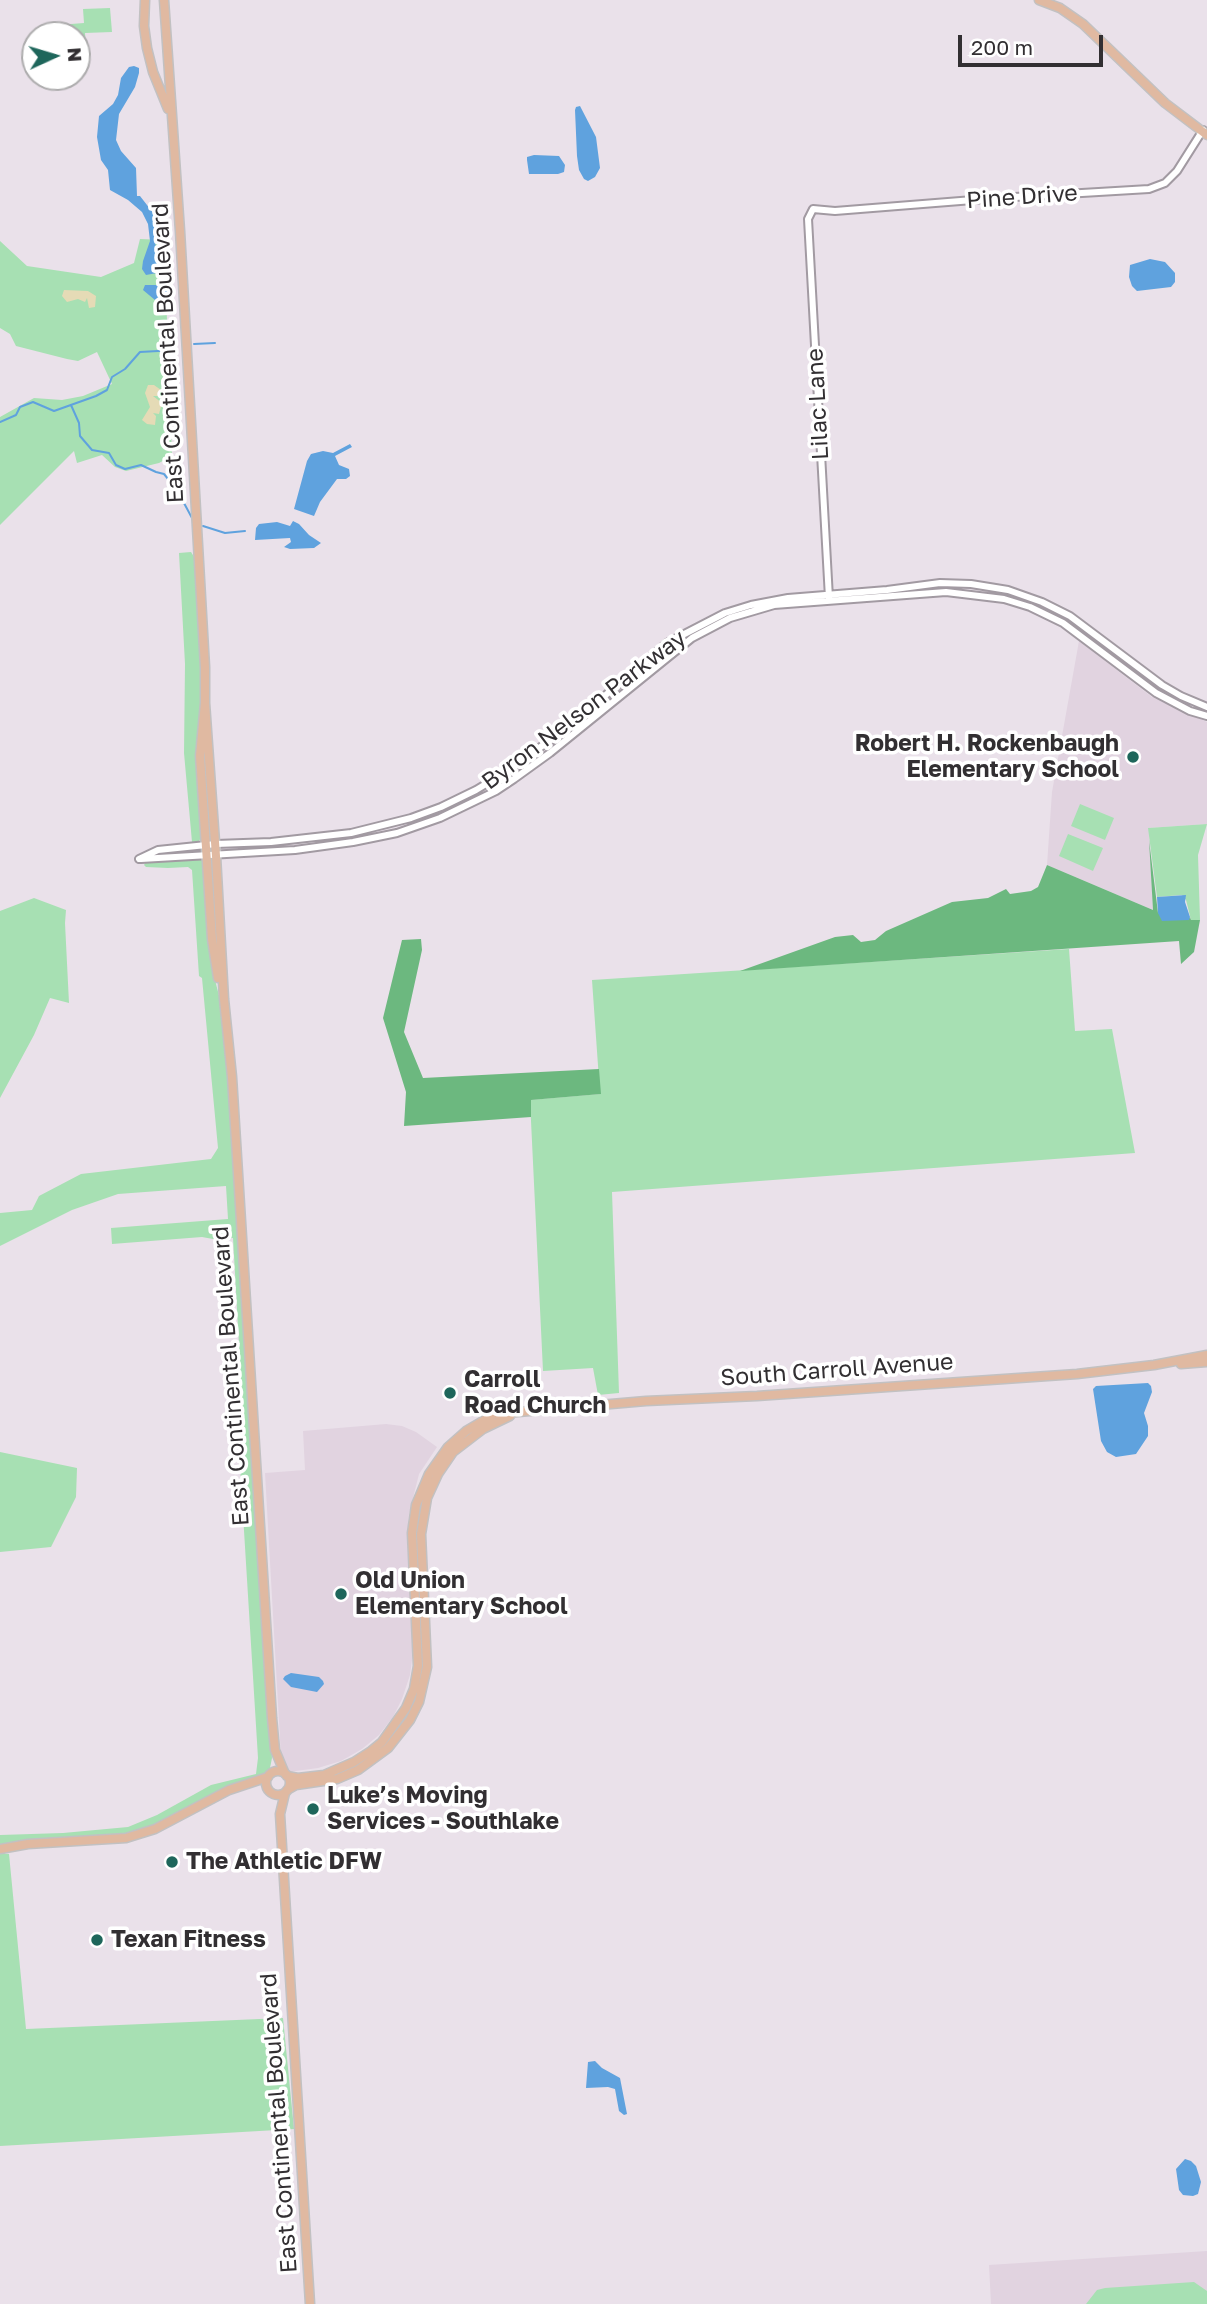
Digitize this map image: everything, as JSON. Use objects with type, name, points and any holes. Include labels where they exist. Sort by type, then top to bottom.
[{"type":"main road","points":[[145,0],[145,31],[150,59],[173,129]]},
{"type":"main road","name":"East Continental Boulevard","points":[[164,0],[196,496],[211,844],[232,1077],[275,1750],[269,1775]]},
{"type":"main road","points":[[1039,0],[1060,8],[1083,24],[1166,103],[1206,131]]},
{"type":"main road","name":"South Carroll Avenue","points":[[1154,1365],[1207,1355]]},
{"type":"main road","name":"South Carroll Avenue","points":[[286,1775],[298,1778],[324,1774],[354,1762],[382,1742],[402,1716],[414,1689],[418,1666],[412,1533],[416,1505],[429,1474],[448,1447],[466,1431],[495,1414],[646,1401],[1077,1374],[1207,1362]]},
{"type":"main road","name":"South Carroll Avenue","points":[[286,1791],[296,1785],[337,1779],[358,1770],[388,1748],[410,1720],[419,1702],[427,1667],[421,1534],[429,1494],[438,1474],[453,1452],[495,1421],[523,1411]]},
{"type":"main road","name":"East Continental Boulevard","points":[[275,1750],[286,1775]]},
{"type":"main road","points":[[0,1849],[28,1844],[126,1838],[155,1829],[211,1799],[277,1771],[286,1775],[289,1783],[286,1791],[278,1795],[259,1787],[242,1787]]},
{"type":"main road","points":[[269,1775],[266,1784],[270,1792]]},
{"type":"main road","name":"East Continental Boulevard","points":[[286,1791],[280,1814],[310,2304]]},
{"type":"main road","name":"East Continental Boulevard","points":[[270,1792],[280,1814]]},
{"type":"street","name":"Pine Drive","points":[[813,209],[835,211],[1149,189],[1165,183],[1177,171],[1206,131]]},
{"type":"street","name":"Lilac Lane","points":[[813,209],[808,219],[829,598]]},
{"type":"street","name":"Byron Nelson Parkway","points":[[829,598],[788,598],[751,605],[697,626],[667,643],[568,727],[509,770],[441,807],[385,826],[351,833],[158,850],[139,859],[295,850],[397,833],[440,818],[496,791],[514,779],[550,753],[680,646],[709,627],[774,605],[957,583],[1008,590],[1070,616],[1142,672],[1207,707]]},
{"type":"street","name":"Byron Nelson Parkway","points":[[876,594],[959,592],[1004,599],[1030,607],[1077,632],[1156,693],[1190,711],[1207,716]]},
{"type":"street","points":[[1190,711],[1194,702]]},
{"type":"shaded area","name":"Robert H. Rockenbaugh Elementary School","points":[[1079,641],[1152,697],[1207,722],[1207,824],[1149,828],[1153,910],[1047,865],[1052,792]]},
{"type":"shaded area","name":"Old Union Elementary School","points":[[386,1424],[402,1426],[416,1432],[437,1447],[419,1474],[409,1514],[407,1535],[413,1653],[410,1675],[393,1717],[379,1735],[362,1749],[341,1761],[318,1768],[288,1772],[281,1757],[265,1473],[305,1470],[303,1431]]},
{"type":"shaded area","points":[[1207,2251],[1207,2304],[991,2304],[989,2265]]},
{"type":"green space","points":[[110,8],[112,32],[91,33],[91,21],[84,21],[83,9]]},
{"type":"green space","points":[[140,239],[164,240],[172,456],[159,463],[126,471],[115,467],[102,455],[77,463],[74,451],[0,525],[0,417],[34,398],[62,400],[83,396],[112,384],[97,352],[78,361],[67,359],[16,346],[10,334],[0,328],[0,241],[27,266],[101,277],[134,263]]},
{"type":"green space","points":[[191,552],[196,560],[202,695],[203,836],[198,842],[192,842],[184,753],[185,664],[179,553]]},
{"type":"green space","points":[[1080,804],[1114,818],[1105,840],[1071,826]]},
{"type":"green space","points":[[1207,824],[1198,855],[1200,920],[1191,920],[1182,895],[1157,897],[1148,828]]},
{"type":"green space","points":[[1068,834],[1103,848],[1093,871],[1059,856]]},
{"type":"green space","points":[[1149,840],[1158,913],[1200,920],[1194,952],[1181,964],[1179,941],[740,971],[835,937],[853,935],[861,942],[875,940],[886,931],[952,902],[988,898],[1006,889],[1010,894],[1031,891],[1038,887],[1047,865],[1153,910]]},
{"type":"green space","points":[[201,858],[204,863],[208,931],[224,1015],[227,1049],[272,1758],[270,1768],[266,1775],[257,1780],[225,1787],[144,1830],[127,1835],[0,1845],[0,1835],[128,1827],[157,1815],[211,1785],[256,1774],[258,1758],[237,1417],[243,1416],[233,1238],[202,1237],[112,1244],[111,1228],[228,1219],[226,1186],[118,1194],[72,1210],[0,1246],[0,1213],[32,1210],[39,1196],[81,1174],[211,1159],[218,1148],[202,978],[199,976],[192,870],[188,867],[144,865],[147,860]]},
{"type":"green space","points":[[34,898],[66,910],[69,1003],[50,998],[34,1035],[0,1098],[0,911]]},
{"type":"green space","points":[[421,939],[422,950],[404,1032],[423,1078],[599,1069],[601,1094],[531,1100],[531,1117],[404,1126],[406,1092],[383,1018],[402,940]]},
{"type":"green space","points":[[1069,949],[1075,1031],[1112,1029],[1135,1153],[612,1192],[619,1393],[598,1395],[593,1368],[543,1371],[530,1100],[600,1094],[592,980]]},
{"type":"green space","points":[[0,1452],[77,1468],[76,1497],[51,1547],[0,1552]]},
{"type":"green space","points":[[0,1853],[9,1854],[26,2029],[283,2018],[294,2129],[0,2146]]},
{"type":"green space","points":[[1194,2282],[1207,2291],[1207,2304],[1086,2304],[1097,2290],[1105,2288]]},
{"type":"sand","points":[[64,290],[88,291],[96,296],[95,307],[89,308],[87,298],[85,302],[78,299],[67,302],[62,296]]},
{"type":"sand","points":[[148,385],[154,385],[161,390],[158,396],[153,396],[162,403],[159,414],[153,413],[156,416],[155,425],[142,420],[150,407],[145,393]]},
{"type":"water","points":[[129,67],[139,68],[139,73],[135,87],[119,114],[116,140],[121,151],[136,168],[137,196],[140,196],[154,214],[156,257],[165,268],[168,288],[168,297],[161,302],[143,290],[145,285],[157,285],[160,280],[157,273],[146,275],[142,269],[150,241],[148,224],[142,212],[110,190],[108,170],[101,160],[97,137],[99,116],[113,104],[118,95],[121,78]]},
{"type":"water","points":[[580,106],[596,137],[600,168],[595,177],[588,181],[579,170],[577,156],[575,110]]},
{"type":"water","points":[[559,156],[565,165],[564,172],[529,174],[527,157]]},
{"type":"water","points":[[1150,259],[1165,262],[1175,273],[1175,282],[1171,287],[1137,291],[1132,286],[1129,277],[1130,265]]},
{"type":"water","points":[[350,444],[352,447],[335,456],[339,465],[349,469],[350,476],[337,479],[320,502],[314,516],[294,509],[311,454],[323,451],[333,453]]},
{"type":"water","points":[[293,521],[321,543],[314,548],[290,549],[284,547],[291,542],[290,538],[255,540],[259,524],[277,522],[290,526]]},
{"type":"water","points":[[1186,895],[1189,920],[1162,921],[1158,913],[1157,897]]},
{"type":"water","points":[[1148,1383],[1152,1392],[1144,1413],[1148,1436],[1136,1454],[1116,1457],[1107,1452],[1101,1441],[1093,1389],[1096,1386]]},
{"type":"water","points":[[291,1673],[319,1677],[324,1684],[317,1692],[291,1687],[283,1679]]},
{"type":"water","points":[[595,2061],[620,2078],[627,2114],[619,2111],[615,2089],[586,2088],[588,2062]]},
{"type":"water","points":[[1185,2159],[1196,2166],[1201,2182],[1198,2194],[1193,2196],[1183,2195],[1179,2190],[1176,2169]]},
{"type":"waterway","points":[[194,344],[215,343]]},
{"type":"waterway","points":[[0,422],[16,415],[20,407],[33,402],[54,411],[96,396],[107,390],[112,377],[125,369],[140,352],[176,350]]},
{"type":"waterway","points":[[71,405],[79,423],[80,436],[92,450],[109,453],[116,465],[125,469],[141,465],[164,474],[177,490],[192,518]]},
{"type":"waterway","points":[[203,526],[225,533],[245,531]]},
{"type":"place","name":"Robert H. Rockenbaugh Elementary School","points":[[1133,757]]},
{"type":"place","name":"Carroll Road Church","points":[[450,1393]]},
{"type":"place","name":"Old Union Elementary School","points":[[341,1594]]},
{"type":"place","name":"Luke’s Moving Services - Southlake","points":[[313,1809]]},
{"type":"place","name":"The Athletic DFW","points":[[172,1862]]},
{"type":"place","name":"Texan Fitness","points":[[97,1940]]}]
